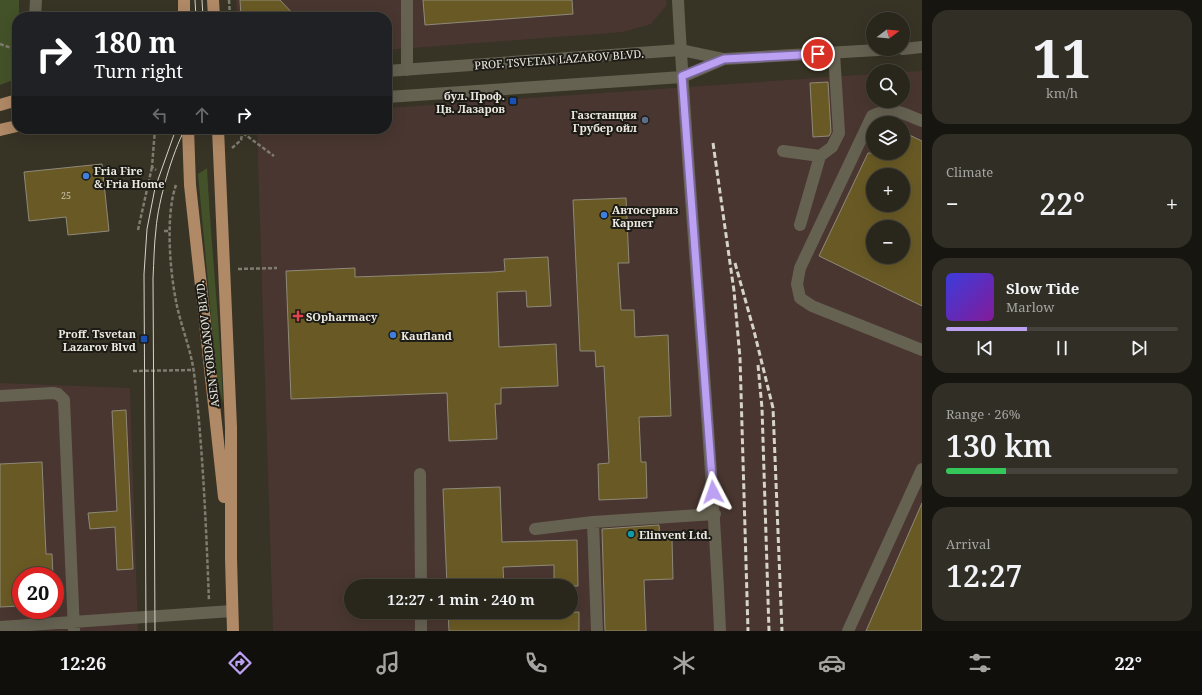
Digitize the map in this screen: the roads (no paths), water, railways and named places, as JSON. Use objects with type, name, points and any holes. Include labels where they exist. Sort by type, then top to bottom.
[{"type":"main road","points":[[184,0],[184,12]]},
{"type":"main road","points":[[213,0],[214,12]]},
{"type":"main road","points":[[0,104],[12,101]]},
{"type":"main road","points":[[0,130],[12,127]]},
{"type":"main road","name":"ASEN YORDANOV BLVD.","points":[[188,134],[190,185],[231,558]]},
{"type":"main road","name":"ASEN YORDANOV BLVD.","points":[[218,134],[232,428],[231,558],[233,631]]},
{"type":"street","points":[[35,12],[36,0]]},
{"type":"street","points":[[407,0],[407,70]]},
{"type":"street","points":[[678,0],[682,76],[715,514],[720,631]]},
{"type":"street","points":[[910,48],[922,47]]},
{"type":"street","name":"PROF. TSVETAN LAZAROV BLVD.","points":[[392,71],[681,50],[724,59]]},
{"type":"street","points":[[392,97],[682,76],[724,59],[866,51]]},
{"type":"street","points":[[800,225],[820,156],[832,147],[839,133],[834,53]]},
{"type":"street","points":[[922,121],[898,111],[884,110],[872,116],[800,268],[797,284],[800,298],[812,306],[922,350]]},
{"type":"street","points":[[783,151],[820,156]]},
{"type":"street","points":[[0,396],[53,394],[61,396],[64,400],[74,627]]},
{"type":"street","points":[[848,631],[922,468]]},
{"type":"street","points":[[420,474],[421,579]]},
{"type":"street","points":[[535,529],[593,522],[715,514]]},
{"type":"street","points":[[593,522],[597,631]]},
{"type":"street","points":[[0,627],[74,627],[209,612],[232,611]]},
{"type":"street","points":[[421,619],[421,631]]},
{"type":"tram line","points":[[195,0],[196,12]]},
{"type":"tram line","points":[[202,0],[203,12]]},
{"type":"tram line","points":[[146,631],[144,274],[147,229],[155,188],[174,134]]},
{"type":"tram line","points":[[155,631],[154,247],[157,218],[163,192],[175,151],[182,134]]},
{"type":"railway","points":[[713,143],[734,291],[740,358],[748,631]]},
{"type":"railway","points":[[735,263],[773,408],[782,631]]},
{"type":"railway","points":[[758,365],[762,408],[769,631]]},
{"type":"place","name":"бул. Проф. Цв. Лазаров","points":[[513,101]]},
{"type":"place","name":"Газстанция Грубер ойл","points":[[645,120]]},
{"type":"place","name":"Fria Fire & Fria Home","points":[[86,176]]},
{"type":"place","name":"Автосервиз Карпет","points":[[604,215]]},
{"type":"place","name":"SOpharmacy","points":[[298,316]]},
{"type":"place","name":"Kaufland","points":[[393,335]]},
{"type":"place","name":"Proff. Tsvetan Lazarov Blvd","points":[[144,339]]},
{"type":"place","name":"Elinvent Ltd.","points":[[631,534]]}]
